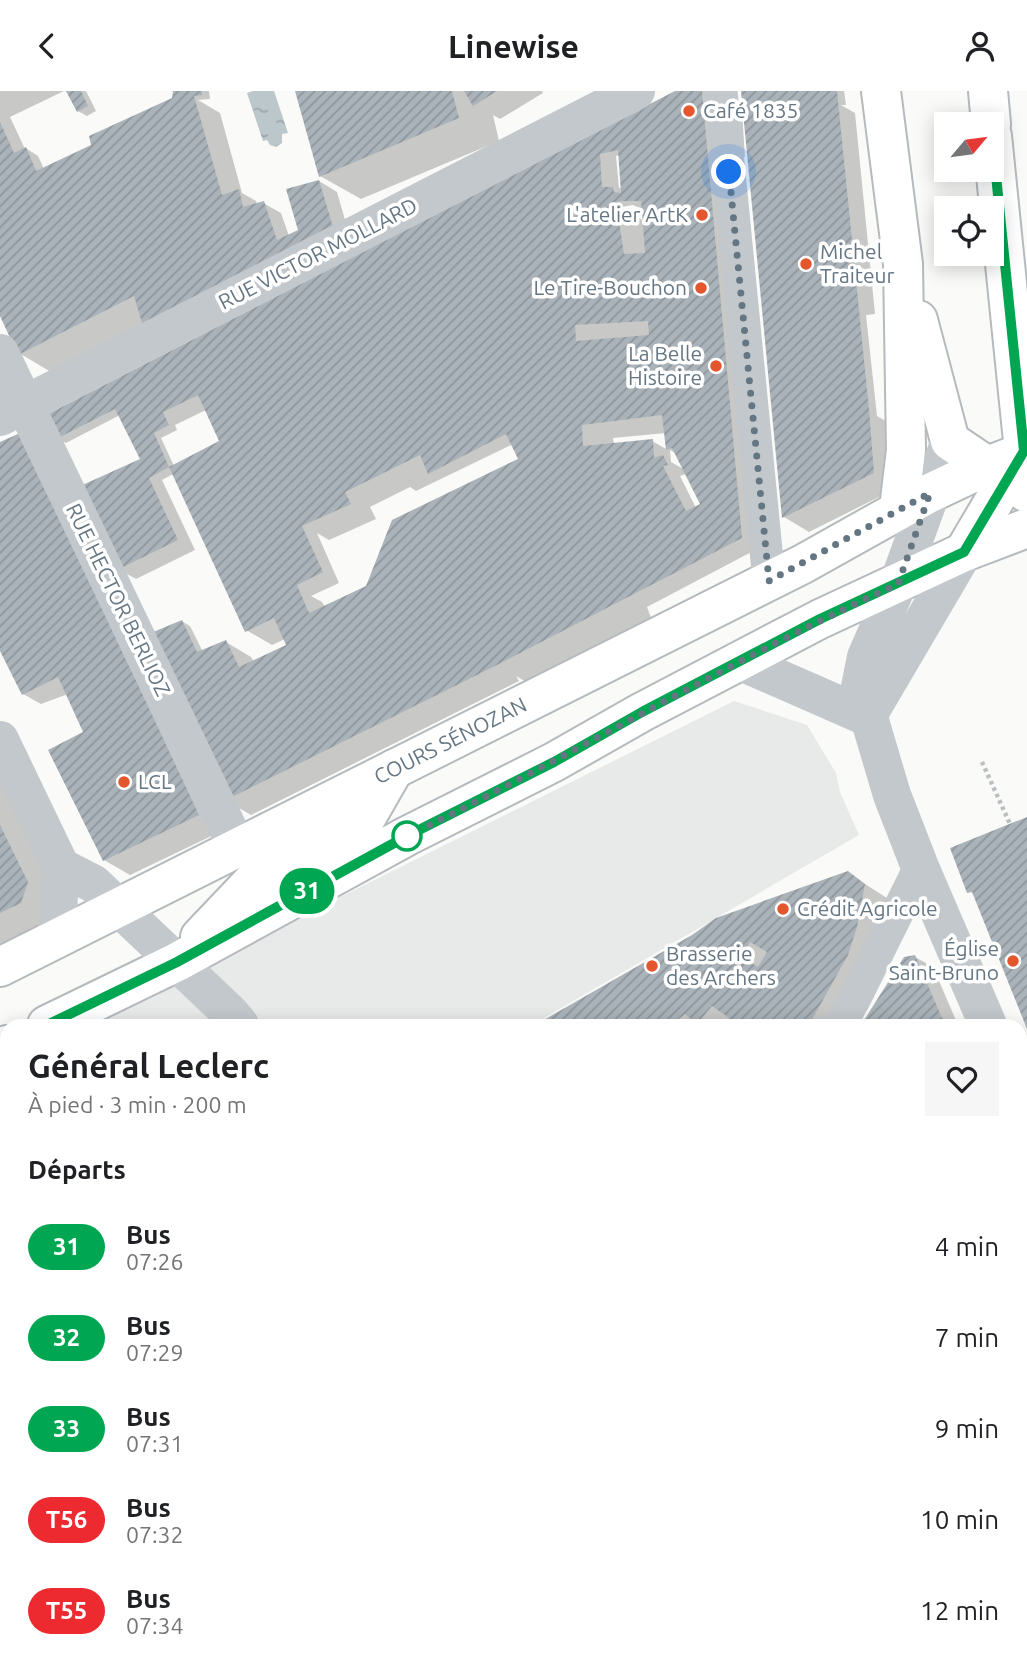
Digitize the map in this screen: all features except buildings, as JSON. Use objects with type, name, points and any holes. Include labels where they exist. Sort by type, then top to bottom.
[{"type":"main road","points":[[881,91],[903,264],[906,450],[915,501]]},
{"type":"main road","points":[[988,91],[990,112]]},
{"type":"main road","points":[[964,552],[1014,468],[995,182]]},
{"type":"main road","points":[[903,264],[950,441],[1014,468]]},
{"type":"main road","name":"COURS SÉNOZAN","points":[[0,967],[769,581],[915,501],[1014,468]]},
{"type":"main road","points":[[59,1019],[177,962],[407,836],[554,762],[820,619],[964,552],[1027,528]]},
{"type":"main road","points":[[177,962],[258,876],[362,825],[394,769]]},
{"type":"street","name":"RUE VICTOR MOLLARD","points":[[12,411],[636,91]]},
{"type":"street","points":[[721,91],[769,581]]},
{"type":"street","name":"RUE HECTOR BERLIOZ","points":[[0,353],[12,411],[237,848]]},
{"type":"street","points":[[950,441],[915,501],[898,584],[866,657],[860,687],[892,795],[985,1019]]},
{"type":"street","points":[[867,717],[964,552]]},
{"type":"street","points":[[740,661],[867,717]]},
{"type":"street","points":[[0,740],[61,867],[56,939]]},
{"type":"street","points":[[61,867],[94,884],[235,1019]]},
{"type":"street","points":[[843,1019],[920,867]]},
{"type":"path","points":[[982,762],[1010,824]]},
{"type":"shaded area","points":[[734,701],[807,725],[836,773],[840,792],[859,835],[542,1019],[103,1019],[154,997],[278,928]]},
{"type":"water","points":[[274,91],[288,133],[282,134],[282,143],[276,147],[270,145],[267,140],[263,141],[247,93]]},
{"type":"bus line","name":"31","points":[[59,1019],[177,962],[407,836],[554,762],[642,712],[820,619],[964,552],[1024,451],[997,182]]},
{"type":"place","name":"Café 1835","points":[[689,111]]},
{"type":"place","name":"L'atelier ArtK","points":[[702,215]]},
{"type":"place","name":"Michel Traiteur","points":[[806,264]]},
{"type":"place","name":"Le Tire-Bouchon","points":[[701,288]]},
{"type":"place","name":"La Belle Histoire","points":[[716,366]]},
{"type":"place","name":"LCL","points":[[124,782]]},
{"type":"place","name":"Crédit Agricole","points":[[783,909]]},
{"type":"place","name":"Église Saint-Bruno","points":[[1013,961]]},
{"type":"place","name":"Brasserie des Archers","points":[[652,966]]},
{"type":"route","points":[[407,836],[554,762],[642,712],[820,619],[898,584],[930,493],[769,581],[729,172]]}]
